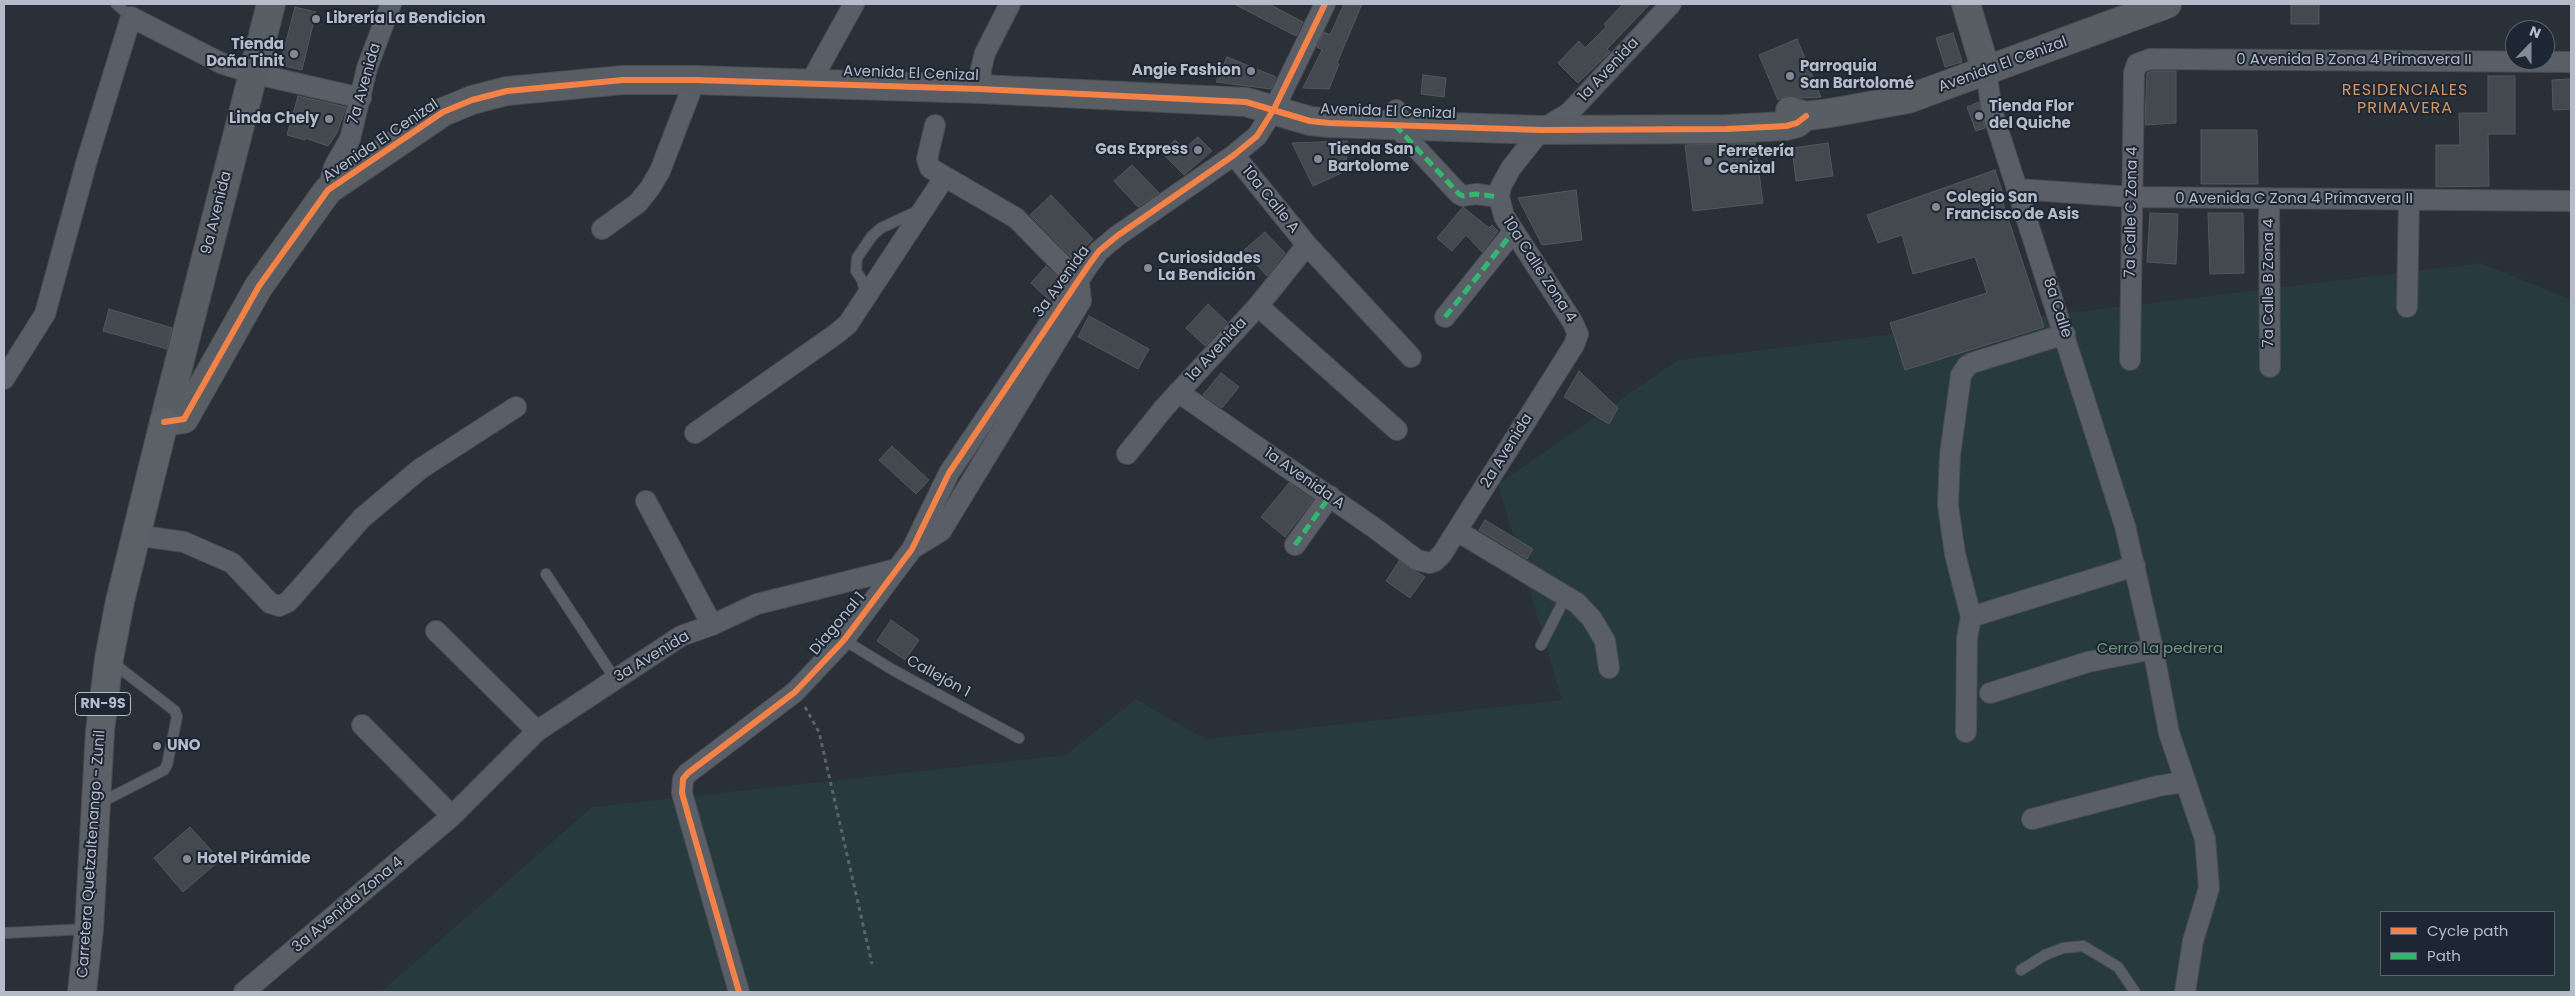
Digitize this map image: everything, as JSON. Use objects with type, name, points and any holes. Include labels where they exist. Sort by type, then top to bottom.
[{"type":"main road","name":"Carretera Quetzaltenango - Zunil","points":[[82,992],[89,929],[100,730],[109,660],[135,534],[164,422]]},
{"type":"street","name":"9a Avenida","points":[[164,422],[271,4]]},
{"type":"street","name":"7a Avenida","points":[[328,190],[334,167],[350,139],[368,68],[391,4]]},
{"type":"street","points":[[810,84],[854,4]]},
{"type":"street","points":[[980,89],[981,69],[985,53],[1010,4]]},
{"type":"street","name":"3a Avenida","points":[[452,816],[537,731],[681,636],[712,625],[757,604],[897,569],[912,549],[930,540],[941,531],[1077,310],[1081,301],[1079,282],[1099,251],[1117,236],[1234,155],[1257,136],[1274,109],[1325,4]]},
{"type":"street","name":"1a Avenida","points":[[1541,130],[1569,113],[1671,4]]},
{"type":"street","name":"8a Calle","points":[[1966,4],[1986,71],[1992,111],[2125,526],[2154,649],[2169,733],[2184,782],[2205,839],[2209,888],[2194,942],[2186,992]]},
{"type":"street","name":"Avenida El Cenizal","points":[[1395,118],[1780,110],[1806,116],[1870,107],[1908,99],[2167,4]]},
{"type":"street","points":[[4,379],[44,314],[87,160],[131,17],[223,64],[252,73],[361,98]]},
{"type":"street","name":"0 Avenida B Zona 4 Primavera II","points":[[2137,64],[2150,59],[2571,62]]},
{"type":"street","name":"7a Calle C Zona 4","points":[[2130,360],[2134,72],[2137,64]]},
{"type":"street","name":"Avenida El Cenizal","points":[[164,422],[184,419],[259,286],[328,190],[443,112],[472,100],[508,90],[623,80],[695,80],[980,89],[1216,99],[1246,102],[1274,109],[1324,106],[1395,118],[1541,130],[1727,129],[1786,126],[1796,123],[1806,116]]},
{"type":"street","points":[[602,229],[638,203],[650,188],[660,171],[695,80]]},
{"type":"street","points":[[1395,118],[1459,194],[1464,196],[1476,194],[1499,197]]},
{"type":"street","points":[[936,124],[928,164],[944,178],[1016,218],[1079,282]]},
{"type":"street","name":"10a Calle Zona 4","points":[[1541,130],[1505,177],[1499,197],[1500,208],[1513,232],[1572,321],[1578,334]]},
{"type":"street","name":"10a Calle A","points":[[1234,155],[1307,245],[1411,357]]},
{"type":"street","points":[[695,433],[848,324],[867,298],[944,178]]},
{"type":"street","name":"0 Avenida C Zona 4 Primavera II","points":[[2018,189],[2132,197],[2571,201]]},
{"type":"street","name":"7a Calle B Zona 4","points":[[2269,198],[2270,367]]},
{"type":"street","points":[[2407,307],[2409,200]]},
{"type":"street","points":[[1445,317],[1513,232]]},
{"type":"street","name":"1a Avenida","points":[[1126,454],[1178,392],[1258,306],[1307,245]]},
{"type":"street","points":[[1258,306],[1397,430]]},
{"type":"street","name":"2a Avenida","points":[[1430,563],[1442,554],[1457,531],[1574,345],[1578,334]]},
{"type":"street","points":[[1966,732],[1967,638],[1971,617],[1955,554],[1948,506],[1950,455],[1961,375],[1967,366],[2065,334]]},
{"type":"street","name":"1a Avenida A","points":[[1178,392],[1330,496],[1417,560],[1430,563]]},
{"type":"street","points":[[135,534],[184,542],[232,563],[270,603],[279,606],[288,602],[362,518],[420,469],[516,407]]},
{"type":"street","points":[[1295,545],[1330,496]]},
{"type":"street","points":[[646,502],[712,625]]},
{"type":"street","points":[[1457,531],[1577,602],[1592,619],[1606,641],[1609,668]]},
{"type":"street","points":[[1971,617],[2135,566]]},
{"type":"street","name":"Diagonal 1","points":[[739,992],[682,786],[688,773],[795,692],[844,640],[897,569]]},
{"type":"street","points":[[436,631],[537,731]]},
{"type":"street","points":[[1990,693],[2088,662],[2154,649]]},
{"type":"street","points":[[362,725],[452,816]]},
{"type":"street","points":[[2032,819],[2158,786],[2184,782]]},
{"type":"street","name":"3a Avenida Zona 4","points":[[244,992],[452,816]]},
{"type":"lane","points":[[116,4],[131,17]]},
{"type":"lane","points":[[867,298],[864,286],[856,270],[857,258],[872,236],[882,228],[925,208]]},
{"type":"lane","points":[[546,574],[615,680]]},
{"type":"lane","points":[[1541,646],[1566,596]]},
{"type":"lane","name":"Callejón 1","points":[[844,640],[901,674],[1019,738]]},
{"type":"lane","points":[[95,806],[164,770],[167,765],[177,718],[175,710],[109,660]]},
{"type":"lane","points":[[4,933],[89,929]]},
{"type":"lane","points":[[2021,970],[2045,955],[2064,948],[2083,946],[2118,967],[2135,992]]},
{"type":"path","points":[[795,692],[813,718],[819,732],[872,964]]},
{"type":"green space","name":"Cerro La pedrera","points":[[2481,263],[2571,300],[2571,992],[381,992],[592,807],[1066,755],[1136,699],[1205,739],[1562,700],[1498,484],[1678,360]]},
{"type":"building","points":[[1234,4],[1269,4],[1303,22],[1296,36]]},
{"type":"building","points":[[1344,4],[1362,4],[1337,63],[1339,64],[1329,89],[1303,88],[1322,50],[1317,47],[1324,32],[1330,35]]},
{"type":"building","points":[[1623,4],[1650,4],[1607,49],[1610,52],[1578,83],[1558,63],[1579,41],[1585,48],[1606,27],[1604,24]]},
{"type":"building","points":[[2291,4],[2319,4],[2319,24],[2291,24]]},
{"type":"building","points":[[295,7],[316,12],[302,70],[280,65]]},
{"type":"building","points":[[1953,33],[1962,62],[1945,67],[1936,38]]},
{"type":"building","name":"Parroquia San Bartolomé","points":[[1797,39],[1821,97],[1802,98],[1787,96],[1778,100],[1759,55]]},
{"type":"building","points":[[1227,57],[1276,77],[1271,89],[1216,82]]},
{"type":"building","points":[[2152,71],[2176,71],[2176,123],[2145,125],[2147,73]]},
{"type":"building","points":[[1423,75],[1446,78],[1444,97],[1421,94]]},
{"type":"building","points":[[2488,76],[2515,76],[2515,134],[2488,134],[2489,186],[2436,187],[2436,145],[2460,145],[2459,113],[2488,113]]},
{"type":"building","points":[[2571,79],[2571,109],[2553,110],[2552,80]]},
{"type":"building","points":[[298,96],[346,107],[337,133],[328,146],[305,138],[305,140],[287,135]]},
{"type":"building","name":"Tienda Flor del Quiche","points":[[1979,102],[1985,128],[1976,131],[1967,107]]},
{"type":"building","points":[[2201,130],[2257,130],[2258,184],[2201,184]]},
{"type":"building","points":[[1198,137],[1212,151],[1184,175],[1162,153],[1175,140],[1184,149]]},
{"type":"building","name":"Tienda San Bartolome","points":[[1347,141],[1346,171],[1313,186],[1292,143]]},
{"type":"building","points":[[1755,143],[1763,203],[1693,211],[1685,145]]},
{"type":"building","points":[[1828,143],[1833,176],[1796,181],[1792,148]]},
{"type":"building","points":[[1132,165],[1159,193],[1138,207],[1114,181]]},
{"type":"building","points":[[1995,170],[2005,199],[2002,200],[2044,327],[1905,370],[1890,323],[1987,293],[1975,257],[1913,274],[1902,235],[1878,243],[1867,215]]},
{"type":"building","points":[[1576,190],[1582,240],[1542,245],[1518,198]]},
{"type":"building","points":[[1051,195],[1093,239],[1073,259],[1030,215]]},
{"type":"building","points":[[1463,207],[1489,228],[1492,225],[1498,231],[1482,252],[1466,235],[1452,251],[1437,238]]},
{"type":"building","points":[[2150,213],[2178,214],[2176,264],[2147,262]]},
{"type":"building","points":[[2208,213],[2243,213],[2244,273],[2210,274]]},
{"type":"building","points":[[1265,232],[1285,253],[1267,276],[1244,250]]},
{"type":"building","points":[[1046,266],[1063,282],[1050,301],[1031,283]]},
{"type":"building","points":[[1208,304],[1227,322],[1205,346],[1186,328]]},
{"type":"building","points":[[109,309],[172,328],[167,349],[103,331]]},
{"type":"building","points":[[1089,316],[1149,349],[1138,369],[1078,337]]},
{"type":"building","points":[[1579,371],[1618,408],[1609,424],[1564,397]]},
{"type":"building","points":[[1221,373],[1239,387],[1222,408],[1203,395]]},
{"type":"building","points":[[892,446],[929,480],[916,494],[879,460]]},
{"type":"building","points":[[1289,483],[1313,500],[1285,537],[1261,517]]},
{"type":"building","points":[[1485,520],[1533,549],[1527,559],[1479,530]]},
{"type":"building","points":[[1399,561],[1425,577],[1410,598],[1386,581]]},
{"type":"building","points":[[891,620],[919,640],[905,660],[877,641]]},
{"type":"building","name":"Hotel Pirámide","points":[[190,827],[220,860],[183,892],[154,858]]},
{"type":"marked path","points":[[1395,125],[1459,194],[1463,196],[1476,194],[1499,197]]},
{"type":"marked path","points":[[1445,317],[1513,232]]},
{"type":"marked path","points":[[1295,545],[1330,496]]},
{"type":"cycle path","points":[[739,992],[682,793],[683,779],[688,773],[795,692],[844,640],[912,549],[949,473],[1099,251],[1117,236],[1234,155],[1257,136],[1274,109],[1325,4]]},
{"type":"cycle path","points":[[164,422],[184,419],[259,286],[328,190],[443,112],[472,100],[507,91],[623,80],[695,80],[980,89],[1246,102],[1310,121],[1329,123],[1541,130],[1727,129],[1786,126],[1797,123],[1806,116]]},
{"type":"place","name":"Librería La Bendicion","points":[[316,19]]},
{"type":"place","name":"Tienda Doña Tinit","points":[[294,54]]},
{"type":"place","name":"Angie Fashion","points":[[1251,71]]},
{"type":"place","name":"Parroquia San Bartolomé","points":[[1790,76]]},
{"type":"place","name":"Tienda Flor del Quiche","points":[[1979,116]]},
{"type":"place","name":"Linda Chely","points":[[329,119]]},
{"type":"place","name":"Gas Express","points":[[1198,150]]},
{"type":"place","name":"Tienda San Bartolome","points":[[1318,159]]},
{"type":"place","name":"Ferretería Cenizal","points":[[1708,161]]},
{"type":"place","name":"Colegio San Francisco de Asis","points":[[1936,207]]},
{"type":"place","name":"Curiosidades La Bendición","points":[[1148,268]]},
{"type":"place","name":"UNO","points":[[157,746]]},
{"type":"place","name":"Hotel Pirámide","points":[[187,859]]},
{"type":"district","name":"RESIDENCIALES PRIMAVERA","points":[[2405,100]]}]
